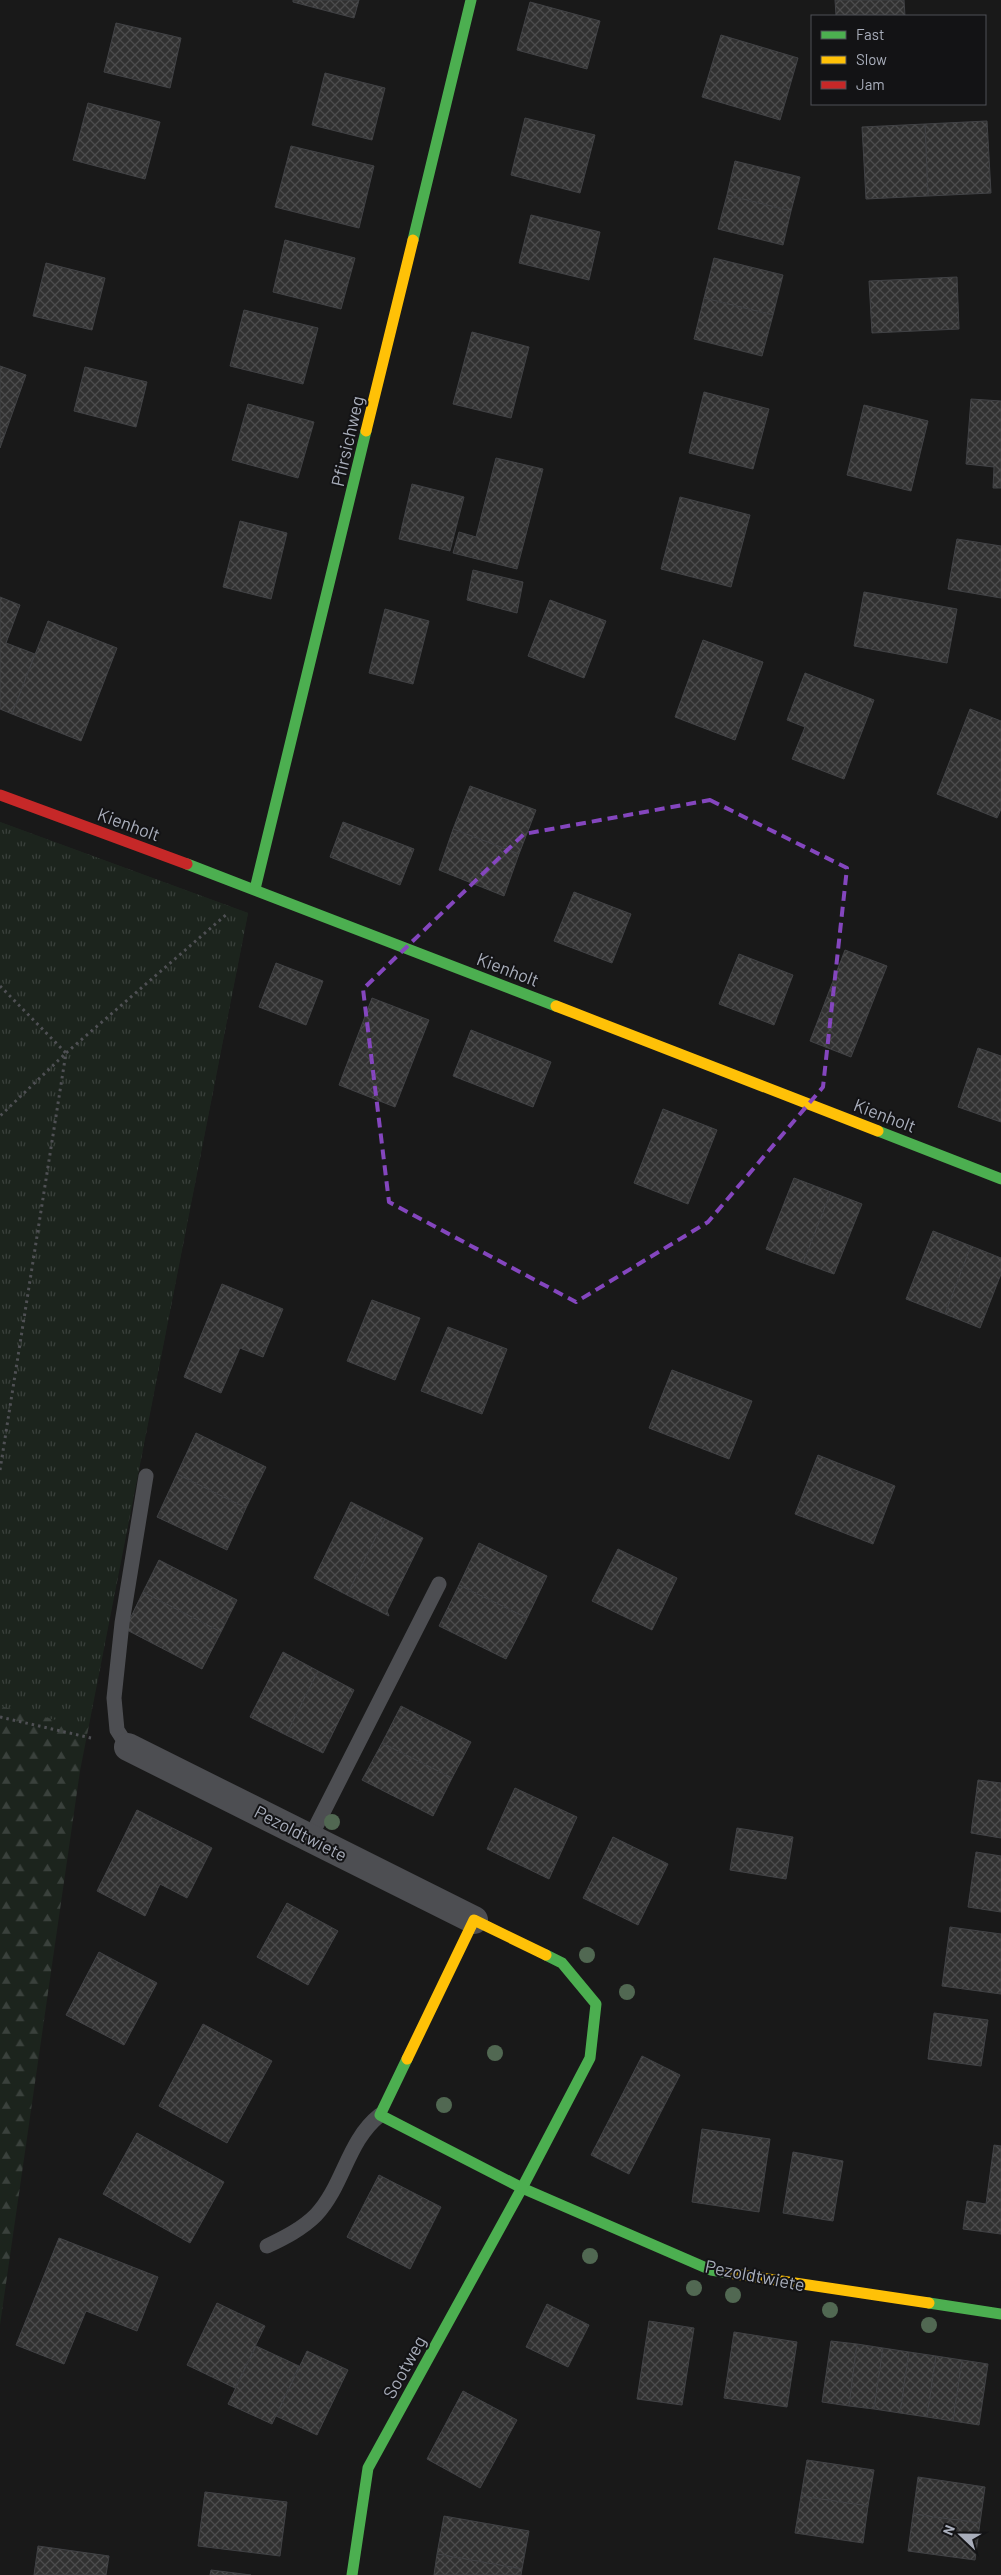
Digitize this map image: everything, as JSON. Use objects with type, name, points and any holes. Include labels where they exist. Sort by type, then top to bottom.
[{"type":"street","name":"Pfirsichweg","points":[[255,889],[471,0]]},
{"type":"street","name":"Kienholt","points":[[0,795],[255,889],[1001,1179]]},
{"type":"street","name":"Pezoldtwiete","points":[[128,1747],[562,1964],[596,2004],[590,2058],[522,2188]]},
{"type":"street","points":[[380,2115],[474,1920]]},
{"type":"street","name":"Pezoldtwiete","points":[[380,2115],[522,2188],[711,2270],[1001,2314]]},
{"type":"street","name":"Sootweg","points":[[352,2575],[368,2468],[522,2188]]},
{"type":"lane","points":[[128,1747],[117,1730],[114,1698],[122,1623],[146,1476]]},
{"type":"lane","points":[[310,1838],[439,1584]]},
{"type":"lane","points":[[267,2246],[290,2235],[316,2215],[329,2198],[350,2151],[366,2126],[380,2115]]},
{"type":"path","points":[[0,1116],[66,1053],[255,889]]},
{"type":"path","points":[[0,986],[66,1053]]},
{"type":"path","points":[[0,1470],[66,1053]]},
{"type":"path","points":[[0,1717],[128,1747]]},
{"type":"highlighted area","points":[[710,800],[847,868],[823,1087],[708,1222],[576,1302],[389,1202],[363,989],[524,834]]},
{"type":"green space","points":[[0,822],[248,913],[80,1771],[0,2325]]},
{"type":"green space","points":[[0,822],[248,913],[88,1728],[0,1706]]},
{"type":"building","points":[[293,0],[359,0],[354,18],[293,2]]},
{"type":"building","points":[[835,0],[904,0],[905,15],[836,15]]},
{"type":"building","points":[[530,2],[600,21],[587,69],[517,50]]},
{"type":"building","points":[[116,23],[181,38],[170,88],[104,72]]},
{"type":"building","points":[[721,35],[798,58],[780,120],[702,97]]},
{"type":"building","points":[[325,73],[385,88],[372,140],[312,125]]},
{"type":"building","points":[[88,103],[160,122],[145,179],[73,160]]},
{"type":"building","points":[[525,118],[595,135],[580,193],[511,175]]},
{"type":"building","points":[[987,121],[991,193],[928,196],[925,124]]},
{"type":"building","points":[[925,124],[928,196],[866,199],[862,127]]},
{"type":"building","points":[[291,146],[374,166],[359,228],[275,207]]},
{"type":"building","points":[[735,161],[800,177],[791,211],[727,195]]},
{"type":"building","points":[[727,195],[791,211],[783,245],[718,229]]},
{"type":"building","points":[[531,215],[600,232],[589,280],[519,263]]},
{"type":"building","points":[[285,240],[355,258],[341,309],[273,292]]},
{"type":"building","points":[[714,258],[783,275],[773,315],[704,298]]},
{"type":"building","points":[[46,263],[105,278],[92,330],[33,316]]},
{"type":"building","points":[[957,277],[959,329],[872,333],[869,281]]},
{"type":"building","points":[[704,298],[773,315],[762,356],[694,339]]},
{"type":"building","points":[[244,310],[318,328],[303,384],[230,366]]},
{"type":"building","points":[[472,332],[529,347],[511,418],[453,404]]},
{"type":"building","points":[[0,366],[26,375],[0,448]]},
{"type":"building","points":[[85,367],[147,382],[136,427],[74,411]]},
{"type":"building","points":[[704,392],[769,409],[753,469],[689,453]]},
{"type":"building","points":[[971,399],[1001,401],[1001,488],[993,488],[994,467],[966,464]]},
{"type":"building","points":[[248,404],[314,422],[298,478],[232,460]]},
{"type":"building","points":[[864,405],[928,421],[911,491],[847,475]]},
{"type":"building","points":[[496,458],[543,469],[517,569],[453,553],[459,532],[476,537]]},
{"type":"building","points":[[412,484],[464,497],[450,551],[399,539]]},
{"type":"building","points":[[680,497],[750,515],[731,587],[661,569]]},
{"type":"building","points":[[240,521],[287,533],[271,599],[223,587]]},
{"type":"building","points":[[957,539],[1001,546],[1001,598],[948,589]]},
{"type":"building","points":[[473,570],[523,582],[517,613],[467,600]]},
{"type":"building","points":[[864,592],[957,609],[947,663],[854,646]]},
{"type":"building","points":[[0,597],[20,605],[6,643],[35,654],[12,714],[0,709]]},
{"type":"building","points":[[550,600],[606,621],[584,678],[528,656]]},
{"type":"building","points":[[385,609],[429,621],[413,684],[369,673]]},
{"type":"building","points":[[48,621],[117,648],[81,741],[12,714]]},
{"type":"building","points":[[703,640],[763,662],[735,740],[675,717]]},
{"type":"building","points":[[805,673],[874,700],[844,779],[792,759],[805,727],[787,720]]},
{"type":"building","points":[[970,709],[1001,721],[1001,809],[997,818],[937,794]]},
{"type":"building","points":[[470,786],[536,810],[519,854],[453,829]]},
{"type":"building","points":[[343,822],[414,849],[400,885],[330,857]]},
{"type":"building","points":[[453,829],[519,854],[504,896],[439,870]]},
{"type":"building","points":[[574,892],[631,914],[612,963],[554,941]]},
{"type":"building","points":[[845,950],[887,966],[851,1057],[810,1041]]},
{"type":"building","points":[[739,954],[793,975],[774,1025],[719,1004]]},
{"type":"building","points":[[276,963],[323,981],[306,1025],[259,1007]]},
{"type":"building","points":[[372,998],[429,1020],[395,1107],[339,1085]]},
{"type":"building","points":[[471,1030],[551,1062],[533,1107],[453,1076]]},
{"type":"building","points":[[978,1048],[1001,1056],[1001,1122],[958,1107]]},
{"type":"building","points":[[663,1109],[717,1130],[688,1204],[634,1183]]},
{"type":"building","points":[[794,1178],[831,1192],[803,1263],[766,1249]]},
{"type":"building","points":[[831,1192],[862,1204],[834,1274],[803,1263]]},
{"type":"building","points":[[933,1231],[971,1246],[945,1314],[906,1299]]},
{"type":"building","points":[[971,1246],[1001,1258],[1001,1274],[980,1328],[945,1314]]},
{"type":"building","points":[[222,1284],[283,1309],[263,1357],[240,1348],[221,1393],[184,1377]]},
{"type":"building","points":[[372,1300],[420,1318],[395,1380],[347,1361]]},
{"type":"building","points":[[448,1327],[507,1349],[482,1414],[421,1391]]},
{"type":"building","points":[[672,1370],[752,1401],[729,1459],[649,1428]]},
{"type":"building","points":[[196,1433],[266,1467],[246,1508],[177,1474]]},
{"type":"building","points":[[818,1455],[895,1486],[873,1544],[795,1514]]},
{"type":"building","points":[[177,1474],[246,1508],[227,1550],[157,1517]]},
{"type":"building","points":[[351,1502],[385,1519],[347,1595],[314,1578]]},
{"type":"building","points":[[385,1519],[423,1538],[387,1611],[389,1616],[347,1595]]},
{"type":"building","points":[[479,1543],[547,1576],[527,1618],[459,1585]]},
{"type":"building","points":[[618,1549],[677,1578],[652,1630],[592,1601]]},
{"type":"building","points":[[159,1560],[237,1600],[221,1632],[143,1592]]},
{"type":"building","points":[[459,1585],[527,1618],[506,1659],[439,1626]]},
{"type":"building","points":[[143,1592],[221,1632],[202,1669],[125,1629]]},
{"type":"building","points":[[283,1652],[318,1671],[286,1735],[250,1717]]},
{"type":"building","points":[[318,1671],[354,1690],[323,1753],[286,1735]]},
{"type":"building","points":[[401,1706],[471,1742],[452,1778],[382,1743]]},
{"type":"building","points":[[382,1743],[452,1778],[433,1816],[362,1780]]},
{"type":"building","points":[[978,1780],[1001,1783],[1001,1838],[971,1833]]},
{"type":"building","points":[[515,1788],[577,1817],[549,1879],[487,1849]]},
{"type":"building","points":[[137,1810],[212,1848],[187,1898],[160,1884],[145,1916],[97,1891]]},
{"type":"building","points":[[737,1828],[793,1837],[786,1879],[730,1870]]},
{"type":"building","points":[[613,1837],[668,1864],[638,1925],[583,1898]]},
{"type":"building","points":[[976,1852],[1001,1856],[1001,1912],[968,1907]]},
{"type":"building","points":[[287,1903],[338,1931],[308,1985],[257,1957]]},
{"type":"building","points":[[950,1927],[1001,1934],[1001,1994],[942,1986]]},
{"type":"building","points":[[99,1952],[157,1983],[124,2045],[66,2015]]},
{"type":"building","points":[[934,2013],[988,2020],[981,2066],[928,2059]]},
{"type":"building","points":[[203,2024],[272,2061],[227,2143],[159,2106]]},
{"type":"building","points":[[642,2056],[680,2075],[629,2174],[591,2155]]},
{"type":"building","points":[[702,2129],[770,2139],[759,2212],[692,2202]]},
{"type":"building","points":[[137,2133],[224,2182],[190,2243],[103,2194]]},
{"type":"building","points":[[994,2145],[1001,2146],[1001,2234],[963,2229],[967,2201],[986,2204]]},
{"type":"building","points":[[793,2152],[843,2161],[833,2221],[783,2213]]},
{"type":"building","points":[[379,2175],[441,2207],[410,2269],[347,2237]]},
{"type":"building","points":[[59,2238],[158,2277],[137,2331],[86,2311],[64,2364],[16,2345]]},
{"type":"building","points":[[217,2303],[265,2326],[235,2388],[187,2365]]},
{"type":"building","points":[[547,2304],[589,2325],[568,2367],[526,2347]]},
{"type":"building","points":[[649,2321],[694,2328],[682,2405],[637,2399]]},
{"type":"building","points":[[734,2332],[797,2342],[787,2407],[724,2398]]},
{"type":"building","points":[[831,2341],[857,2344],[849,2406],[822,2402]]},
{"type":"building","points":[[857,2344],[883,2348],[874,2409],[849,2406]]},
{"type":"building","points":[[256,2346],[299,2366],[272,2424],[228,2404]]},
{"type":"building","points":[[883,2348],[909,2352],[900,2413],[874,2409]]},
{"type":"building","points":[[307,2351],[348,2370],[317,2435],[276,2416]]},
{"type":"building","points":[[909,2352],[936,2356],[927,2417],[900,2413]]},
{"type":"building","points":[[936,2356],[962,2360],[953,2421],[927,2417]]},
{"type":"building","points":[[962,2360],[988,2364],[979,2425],[953,2421]]},
{"type":"building","points":[[463,2391],[517,2420],[480,2488],[427,2459]]},
{"type":"building","points":[[807,2460],[874,2470],[868,2506],[801,2496]]},
{"type":"building","points":[[918,2477],[985,2487],[980,2523],[913,2514]]},
{"type":"building","points":[[205,2492],[287,2502],[280,2556],[198,2546]]},
{"type":"building","points":[[801,2496],[868,2506],[863,2543],[795,2533]]},
{"type":"building","points":[[913,2514],[980,2523],[975,2560],[908,2551]]},
{"type":"building","points":[[444,2516],[529,2531],[522,2569],[437,2554]]},
{"type":"building","points":[[38,2546],[109,2556],[106,2575],[34,2575]]},
{"type":"building","points":[[437,2554],[522,2569],[521,2575],[434,2575]]},
{"type":"building","points":[[211,2570],[251,2575],[210,2575]]},
{"type":"traffic: fast","points":[[413,240],[471,0]]},
{"type":"traffic: fast","points":[[255,889],[366,431]]},
{"type":"traffic: fast","points":[[187,864],[556,1006]]},
{"type":"traffic: fast","points":[[878,1131],[1001,1179]]},
{"type":"traffic: fast","points":[[352,2575],[368,2468],[522,2188],[590,2058],[596,2004],[562,1963],[546,1955]]},
{"type":"traffic: fast","points":[[407,2059],[380,2115],[522,2188],[711,2270],[729,2273]]},
{"type":"traffic: fast","points":[[929,2303],[1001,2314]]},
{"type":"traffic: slow","points":[[366,431],[413,240]]},
{"type":"traffic: slow","points":[[556,1006],[878,1131]]},
{"type":"traffic: slow","points":[[407,2059],[474,1920],[546,1955]]},
{"type":"traffic: slow","points":[[729,2273],[929,2303]]},
{"type":"traffic: jam","points":[[0,795],[187,864]]}]
